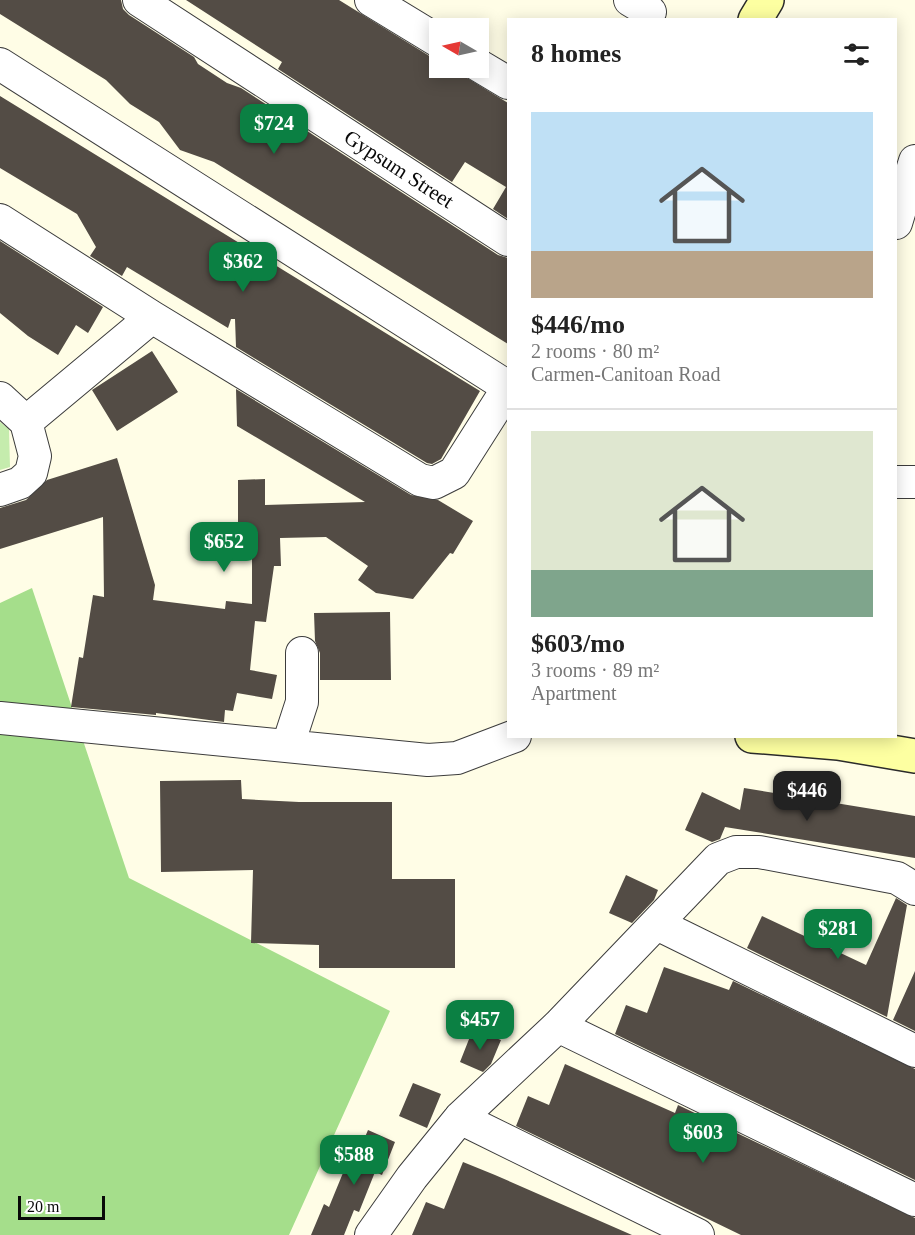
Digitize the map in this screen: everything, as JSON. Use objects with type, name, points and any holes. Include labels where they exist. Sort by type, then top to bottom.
[{"type":"main road","points":[[756,18],[767,0]]},
{"type":"main road","points":[[777,738],[838,743],[915,756]]},
{"type":"street","name":"Gypsum Street","points":[[139,0],[507,239]]},
{"type":"street","points":[[371,0],[429,35]]},
{"type":"street","points":[[0,64],[507,387]]},
{"type":"street","points":[[489,72],[507,82]]},
{"type":"street","points":[[897,220],[915,161]]},
{"type":"street","points":[[0,220],[152,317],[420,480],[434,483],[454,473],[507,390]]},
{"type":"street","points":[[26,422],[152,317]]},
{"type":"street","points":[[0,398],[26,422],[31,434],[35,464],[31,473],[20,483],[0,490]]},
{"type":"street","points":[[897,482],[915,482]]},
{"type":"street","points":[[288,745],[302,702],[302,653]]},
{"type":"street","points":[[0,718],[428,760],[456,758],[510,738]]},
{"type":"street","points":[[371,1235],[412,1177],[460,1118],[558,1026],[718,859],[736,852],[759,852],[897,878],[915,889]]},
{"type":"street","points":[[657,924],[915,1051]]},
{"type":"street","points":[[558,1026],[915,1200]]},
{"type":"street","points":[[460,1118],[698,1235]]},
{"type":"green space","points":[[0,422],[9,429],[10,467],[0,470]]},
{"type":"green space","points":[[32,588],[129,878],[390,1011],[289,1235],[0,1235],[0,603]]},
{"type":"building","points":[[0,0],[121,0],[123,9],[129,15],[194,57],[198,64],[227,83],[241,88],[498,255],[507,258],[507,343],[214,162],[180,150],[159,122],[130,104],[106,80],[0,14]]},
{"type":"building","points":[[186,0],[339,0],[429,56],[429,78],[467,78],[507,102],[507,218],[493,209],[506,187],[465,162],[452,182],[278,69],[282,62]]},
{"type":"building","points":[[0,96],[480,391],[441,459],[432,464],[427,463],[236,347],[235,319],[231,319],[228,328],[127,267],[122,276],[90,256],[96,247],[77,214],[0,168]]},
{"type":"building","points":[[0,241],[103,307],[88,333],[76,325],[58,355],[28,336],[0,313]]},
{"type":"building","points":[[152,351],[178,392],[117,431],[92,390]]},
{"type":"building","points":[[236,389],[411,495],[438,500],[473,521],[453,554],[450,553],[413,599],[376,593],[358,580],[368,566],[326,537],[280,538],[281,566],[274,566],[266,622],[255,621],[250,670],[277,675],[272,699],[237,693],[233,711],[225,710],[224,722],[156,713],[156,715],[71,707],[79,657],[83,658],[93,595],[104,597],[103,517],[0,549],[0,508],[26,500],[47,480],[117,458],[155,585],[153,600],[225,609],[226,601],[252,604],[252,541],[238,541],[238,480],[265,479],[265,505],[365,502],[237,426]]},
{"type":"building","points":[[390,612],[391,680],[320,680],[320,653],[315,641],[314,613]]},
{"type":"building","points":[[241,780],[242,799],[299,802],[392,802],[392,879],[455,879],[455,968],[319,968],[319,945],[251,943],[253,870],[161,872],[160,781]]},
{"type":"building","points":[[744,788],[915,816],[915,858],[725,827],[720,839],[712,842],[685,830],[702,792],[740,810]]},
{"type":"building","points":[[626,875],[658,890],[654,900],[632,923],[609,913]]},
{"type":"building","points":[[896,898],[907,905],[887,1017],[747,948],[762,916],[866,965]]},
{"type":"building","points":[[664,967],[729,990],[733,981],[915,1069],[915,1180],[615,1034],[626,1005],[647,1013]]},
{"type":"building","points":[[915,971],[915,1031],[893,1020]]},
{"type":"building","points":[[473,1029],[501,1040],[491,1064],[483,1072],[460,1062]]},
{"type":"building","points":[[565,1064],[675,1113],[678,1105],[915,1218],[915,1235],[741,1235],[516,1126],[528,1096],[549,1105]]},
{"type":"building","points":[[413,1083],[441,1094],[427,1128],[399,1116]]},
{"type":"building","points":[[368,1130],[395,1142],[382,1175],[375,1172],[359,1212],[354,1210],[344,1235],[311,1235],[324,1204],[329,1207],[345,1168],[351,1170]]},
{"type":"building","points":[[463,1162],[632,1235],[412,1235],[426,1202],[444,1209]]}]
